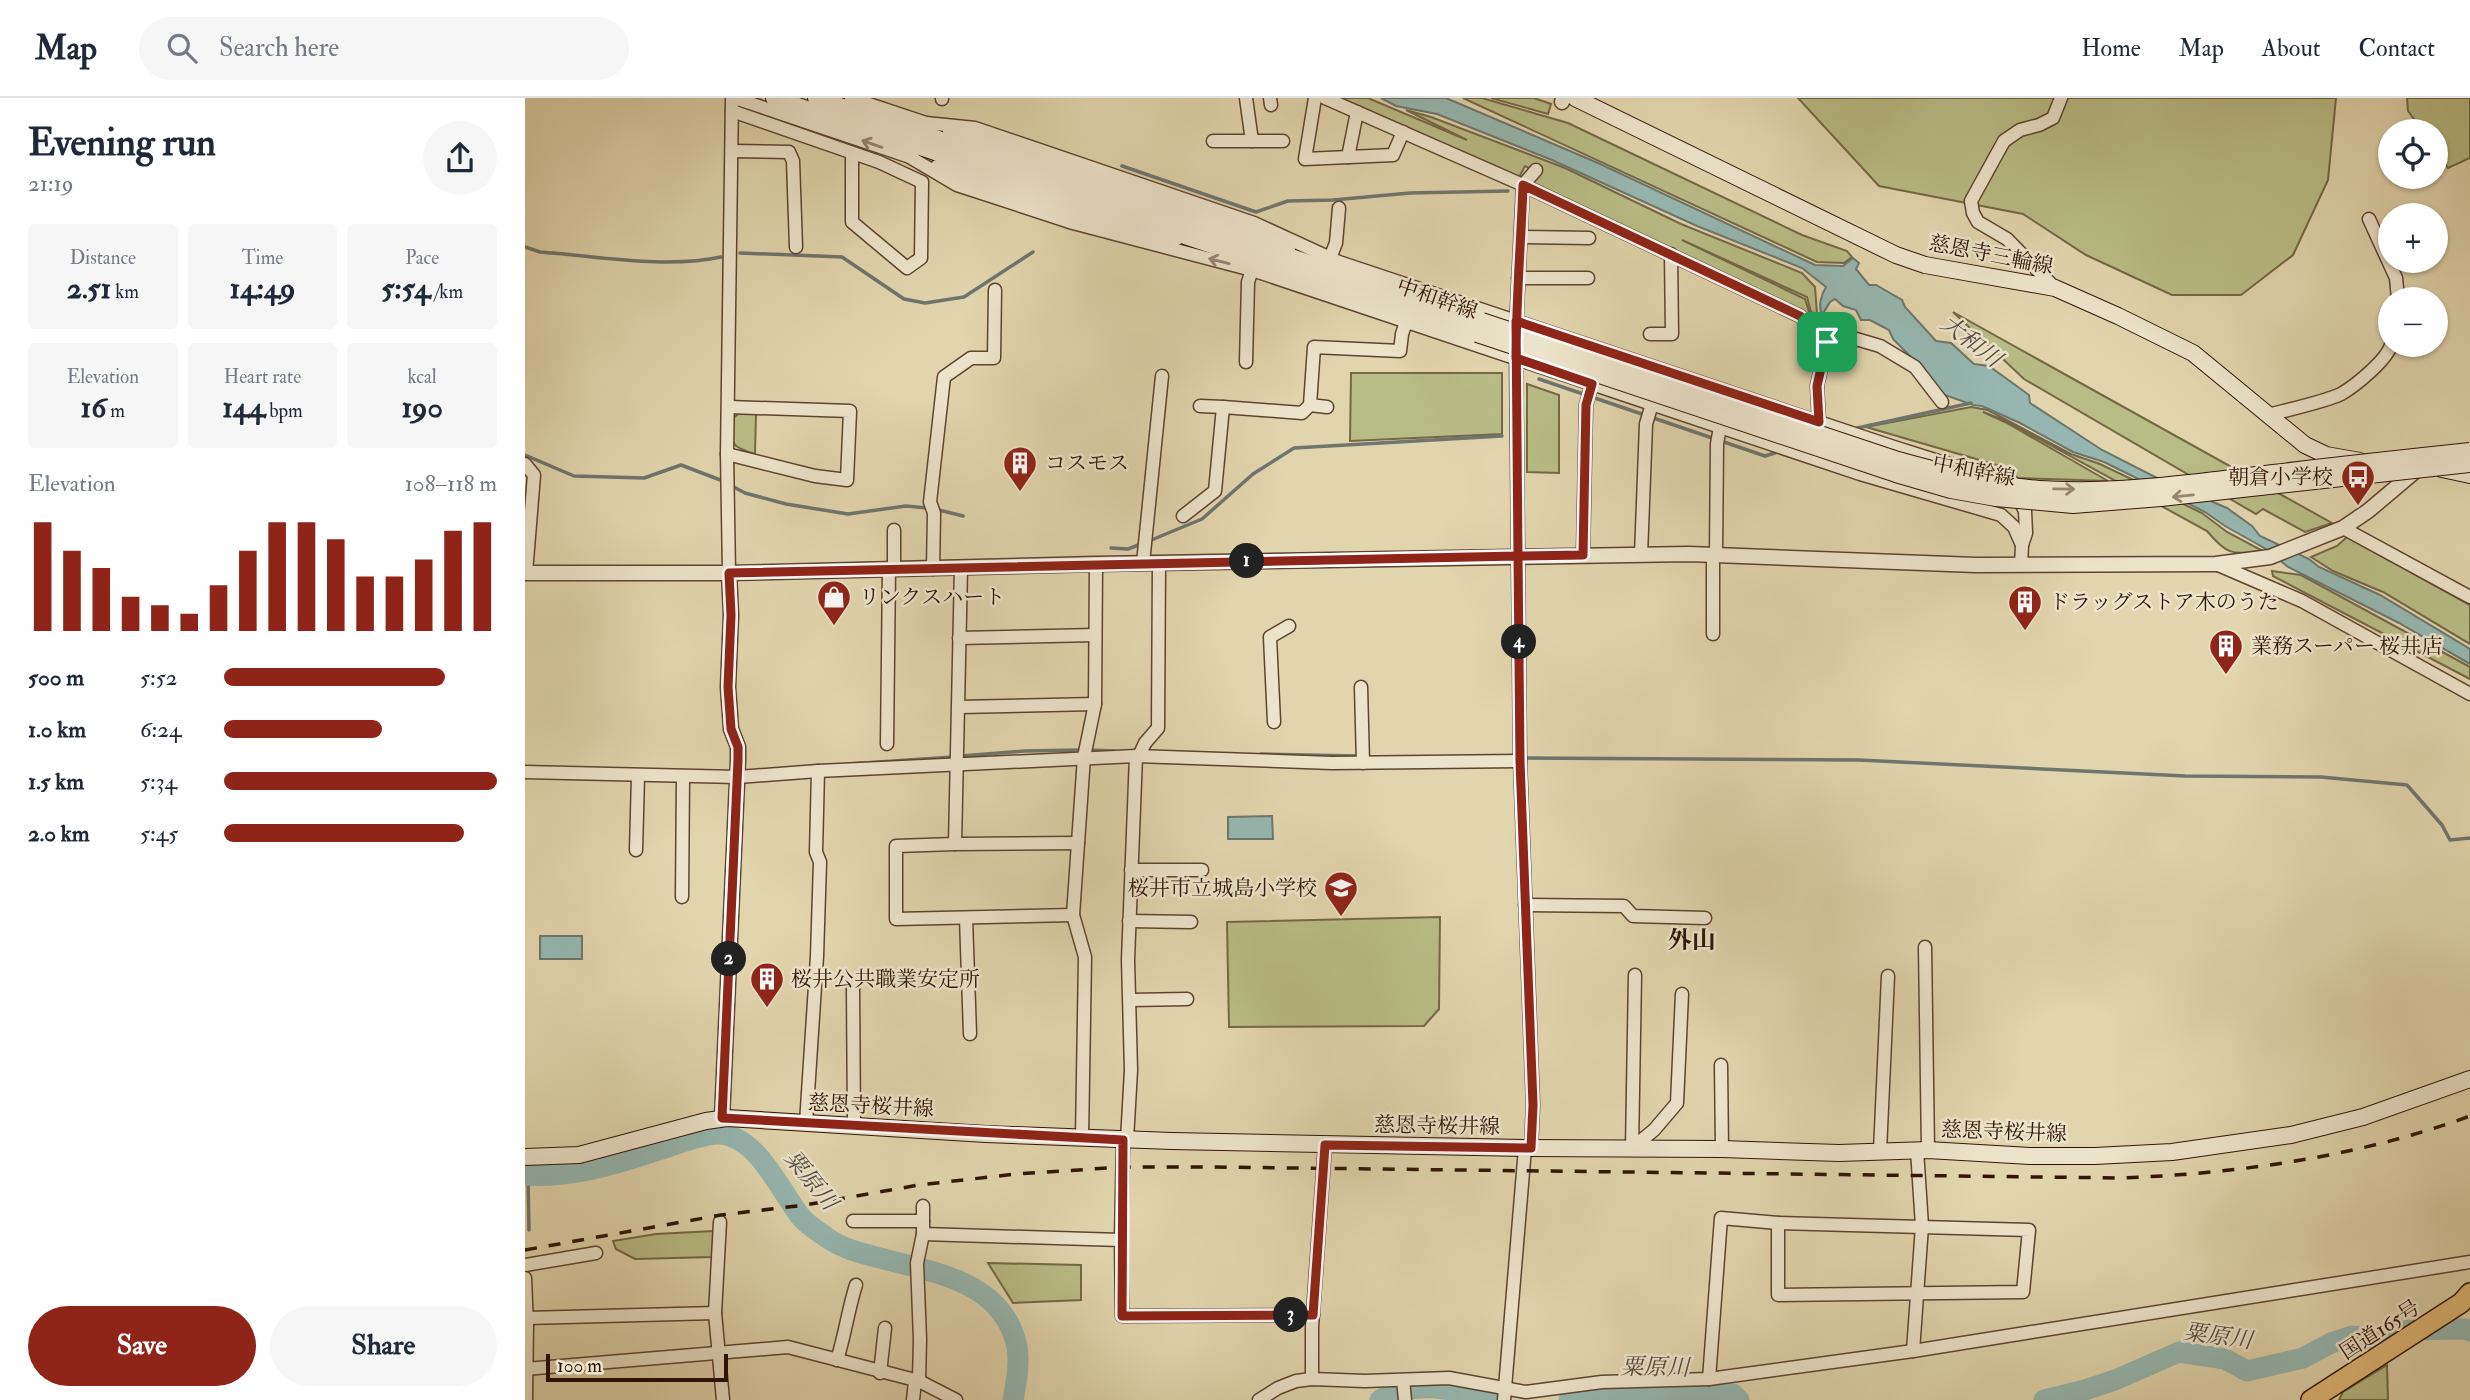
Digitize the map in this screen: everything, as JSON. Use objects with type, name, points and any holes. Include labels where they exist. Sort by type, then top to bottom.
[{"type":"highway","name":"国道165号","points":[[2312,1400],[2461,1303],[2470,1293]]},
{"type":"highway","points":[[2329,1400],[2332,1391],[2349,1378]]},
{"type":"main road","name":"中和幹線","points":[[774,98],[1218,248],[1954,476],[2039,489],[2115,489],[2470,449]]},
{"type":"main road","name":"中和幹線","points":[[816,98],[1328,264],[1479,328],[1896,474],[1951,490],[2040,503],[2119,503],[2470,464]]},
{"type":"main road","name":"慈恩寺三輪線","points":[[1567,99],[1896,255],[1925,265],[2055,288],[2118,316],[2193,353],[2305,445],[2326,455],[2390,465],[2423,465],[2470,475]]},
{"type":"main road","name":"慈恩寺桜井線","points":[[525,1157],[579,1155],[602,1151],[643,1137],[722,1118],[1125,1140],[1325,1145],[1632,1147],[1839,1153],[1923,1150],[2030,1156],[2172,1152],[2316,1129],[2363,1117],[2470,1079]]},
{"type":"street","points":[[851,98],[1234,226],[1328,264],[1516,321],[1938,461],[1993,473],[2017,495],[2025,511],[2026,533],[2021,565]]},
{"type":"street","points":[[1246,98],[1252,141]]},
{"type":"street","points":[[1315,98],[1305,159],[1392,155],[1403,132]]},
{"type":"street","points":[[1325,98],[1523,185],[1800,316],[1827,342]]},
{"type":"street","points":[[2055,288],[2007,239],[1978,222],[1973,213],[1972,201],[2004,141],[2020,130],[2053,118],[2061,98]]},
{"type":"street","points":[[733,102],[908,156],[1100,221],[1218,248]]},
{"type":"street","points":[[722,1118],[738,777],[738,747],[731,729],[728,687],[731,615],[727,454],[733,102]]},
{"type":"street","points":[[733,102],[922,182],[922,258],[907,268],[852,222],[852,153]]},
{"type":"street","points":[[1348,157],[1357,112]]},
{"type":"street","points":[[1213,141],[1283,141]]},
{"type":"street","points":[[732,151],[789,152],[793,161],[796,247]]},
{"type":"street","points":[[908,156],[957,185],[1047,215],[1252,270],[1860,474],[1987,509],[2007,519],[2022,545]]},
{"type":"street","points":[[1505,1394],[1533,1105],[1520,760],[1516,321],[1523,185],[1536,170]]},
{"type":"street","points":[[1328,264],[1336,243],[1339,208]]},
{"type":"street","points":[[2369,219],[2396,278],[2397,287]]},
{"type":"street","points":[[1521,237],[1589,238]]},
{"type":"street","points":[[1650,334],[1672,334],[1671,254]]},
{"type":"street","points":[[1246,362],[1248,282],[1252,270]]},
{"type":"street","points":[[1518,278],[1588,278]]},
{"type":"street","points":[[933,569],[932,507],[944,377],[971,358],[994,358],[995,289]]},
{"type":"street","points":[[1200,406],[1302,414],[1310,405],[1314,347],[1401,351],[1406,323]]},
{"type":"street","points":[[1819,422],[1817,386],[1827,342],[1839,334],[1881,346],[1915,367],[1942,402]]},
{"type":"street","points":[[2267,415],[2340,394],[2369,372],[2383,357]]},
{"type":"street","points":[[1143,563],[1163,376]]},
{"type":"street","points":[[1583,555],[1586,405],[1592,384]]},
{"type":"street","points":[[1641,555],[1646,424],[1652,404]]},
{"type":"street","points":[[1310,405],[1327,407]]},
{"type":"street","points":[[727,454],[815,476],[847,480],[850,411],[729,407]]},
{"type":"street","points":[[1183,516],[1215,491],[1223,407]]},
{"type":"street","points":[[1713,634],[1717,444],[1720,427]]},
{"type":"street","points":[[525,464],[534,475],[526,573],[729,573],[1583,555],[1714,555],[1976,565],[2216,564],[2270,557],[2343,528],[2368,511],[2423,465],[2470,449]]},
{"type":"street","points":[[2343,528],[2470,597]]},
{"type":"street","points":[[887,744],[894,530]]},
{"type":"street","points":[[1159,563],[1159,728],[1140,753],[1131,870],[1128,960],[1131,1070],[1121,1240],[1122,1316],[1313,1315]]},
{"type":"street","points":[[1082,1138],[1085,957],[1073,915],[1086,751],[1095,704],[1096,564]]},
{"type":"street","points":[[2216,564],[2302,601],[2470,694]]},
{"type":"street","points":[[955,844],[961,568]]},
{"type":"street","points":[[1274,722],[1270,637],[1289,626]]},
{"type":"street","points":[[959,638],[1095,635]]},
{"type":"street","points":[[1361,687],[1363,758]]},
{"type":"street","points":[[959,707],[1095,704]]},
{"type":"street","points":[[525,772],[738,777],[956,758],[1086,751],[1520,760]]},
{"type":"street","points":[[806,1123],[817,956],[820,862],[816,852],[818,771]]},
{"type":"street","points":[[636,849],[638,776]]},
{"type":"street","points":[[682,897],[684,777]]},
{"type":"street","points":[[1073,915],[896,919],[896,846],[1078,844]]},
{"type":"street","points":[[1131,870],[1202,870]]},
{"type":"street","points":[[1525,905],[1624,906],[1633,916],[1705,918]]},
{"type":"street","points":[[966,918],[969,1034]]},
{"type":"street","points":[[1129,921],[1191,922]]},
{"type":"street","points":[[1913,1351],[1921,1226],[1925,947]]},
{"type":"street","points":[[1632,1147],[1635,975]]},
{"type":"street","points":[[1880,1151],[1888,976]]},
{"type":"street","points":[[853,987],[854,1126]]},
{"type":"street","points":[[1632,1147],[1654,1130],[1677,1102],[1682,994]]},
{"type":"street","points":[[1130,1000],[1187,999]]},
{"type":"street","points":[[1721,1065],[1722,1149]]},
{"type":"street","points":[[1312,1379],[1313,1315],[1325,1145]]},
{"type":"street","points":[[913,1400],[921,1339],[917,1264],[923,1228],[923,1206]]},
{"type":"street","points":[[1709,1379],[1721,1218],[1778,1223],[2029,1230],[2023,1292],[1778,1295],[1778,1223]]},
{"type":"street","points":[[853,1221],[1121,1240]]},
{"type":"street","points":[[720,1222],[715,1313],[723,1400]]},
{"type":"street","points":[[525,1265],[596,1253]]},
{"type":"street","points":[[1259,1400],[1277,1388],[1312,1379],[1404,1382],[1449,1378],[1505,1394],[1602,1382],[1709,1379],[1913,1351],[2470,1262]]},
{"type":"street","points":[[525,1278],[526,1400]]},
{"type":"street","points":[[837,1360],[856,1285]]},
{"type":"street","points":[[527,1323],[715,1313]]},
{"type":"street","points":[[880,1373],[885,1328]]},
{"type":"street","points":[[526,1369],[788,1347],[917,1381],[956,1400]]},
{"type":"street","points":[[1404,1382],[1405,1400]]},
{"type":"green space","points":[[1341,98],[1368,98],[1467,140],[1406,110],[1431,117],[1565,168],[1681,224],[1802,273],[1815,287],[1817,314],[1811,312],[1807,297],[1682,240],[1805,299],[1813,324],[1525,182],[1535,171],[1525,166],[1518,179]]},
{"type":"green space","points":[[1463,98],[1482,98],[1568,123],[1802,235],[1847,251],[1852,257],[1844,263],[1817,262]]},
{"type":"green space","points":[[1491,98],[1534,98],[1551,104],[1548,114]]},
{"type":"green space","points":[[1798,98],[2336,98],[2328,180],[2293,255],[2241,295],[2172,295],[2086,255],[2023,214],[1879,186]]},
{"type":"green space","points":[[2407,98],[2470,98],[2470,158],[2448,168],[2448,119],[2414,119],[2408,111]]},
{"type":"green space","points":[[1953,312],[2332,523],[2305,532],[2263,509],[2256,514],[2024,379]]},
{"type":"green space","points":[[1351,373],[1502,373],[1502,434],[1350,441]]},
{"type":"green space","points":[[1527,384],[1559,395],[1559,473],[1527,472]]},
{"type":"green space","points":[[1971,407],[1988,410],[2071,454],[2100,464],[2202,513],[2227,532],[2263,551],[2237,553],[2226,549],[2207,531],[2006,421],[1983,412],[2108,481],[2018,478],[2000,466],[1866,427]]},
{"type":"green space","points":[[741,412],[756,414],[755,454],[740,449],[732,439],[733,418]]},
{"type":"green space","points":[[2347,537],[2470,605],[2470,644],[2383,592],[2333,571],[2311,557],[2337,546]]},
{"type":"green space","points":[[2272,571],[2301,575],[2470,667],[2470,679],[2273,576]]},
{"type":"green space","points":[[1440,917],[1439,1009],[1424,1026],[1229,1027],[1227,922]]},
{"type":"green space","points":[[713,1231],[713,1257],[635,1259],[616,1249],[613,1241],[656,1234]]},
{"type":"green space","points":[[988,1263],[1081,1265],[1081,1300],[1013,1303]]},
{"type":"green space","points":[[2387,1365],[2388,1400],[2339,1400],[2343,1392]]},
{"type":"water","name":"大和川","points":[[1381,98],[1446,98],[1598,163],[1815,265],[1843,266],[1853,258],[1859,263],[1856,269],[1869,285],[1876,285],[1902,300],[1905,307],[1936,341],[1951,343],[1974,364],[1989,366],[2029,395],[2030,403],[2102,450],[2159,479],[2227,508],[2252,526],[2260,536],[2380,595],[2470,649],[2470,664],[2399,623],[2288,567],[2266,549],[2205,512],[2104,462],[2073,452],[2020,423],[1982,406],[1942,394],[1893,339],[1889,330],[1870,320],[1861,320],[1856,310],[1843,306],[1835,299],[1822,315],[1821,301],[1826,287],[1802,268],[1697,226],[1552,160],[1437,114],[1396,106]]},
{"type":"water","points":[[1272,816],[1273,839],[1228,839],[1228,817]]},
{"type":"water","points":[[540,936],[582,936],[582,959],[540,959]]},
{"type":"waterway","points":[[1122,166],[1256,212],[1288,201],[1410,193],[1508,191]]},
{"type":"waterway","points":[[525,247],[540,252],[654,262],[721,257]]},
{"type":"waterway","points":[[740,253],[842,257],[904,299],[925,303],[964,297],[1033,252]]},
{"type":"waterway","points":[[1539,379],[1765,456],[1778,452]]},
{"type":"waterway","points":[[1853,429],[1971,403]]},
{"type":"waterway","points":[[1149,541],[1202,519],[1253,474],[1294,448],[1502,436]]},
{"type":"waterway","points":[[525,455],[574,476],[644,478],[681,465],[723,481]]},
{"type":"waterway","points":[[730,485],[745,493],[786,504],[848,514],[906,506],[927,508]]},
{"type":"waterway","points":[[935,509],[963,516]]},
{"type":"waterway","points":[[1111,548],[1128,549],[1141,544]]},
{"type":"waterway","points":[[961,756],[1082,750]]},
{"type":"waterway","points":[[1090,750],[1114,751]]},
{"type":"waterway","points":[[1261,754],[1358,756]]},
{"type":"waterway","points":[[849,764],[953,757]]},
{"type":"waterway","points":[[1524,758],[1859,760],[2185,776],[2321,777],[2407,785],[2442,825],[2450,840],[2470,838]]},
{"type":"waterway","name":"粟原川","points":[[525,1175],[591,1169],[701,1136],[730,1136],[743,1142],[754,1152],[800,1216],[829,1239],[855,1251],[946,1276],[983,1294],[998,1308],[1010,1325],[1017,1347],[1018,1367],[1013,1400]]},
{"type":"waterway","points":[[528,1175],[529,1230]]},
{"type":"waterway","name":"粟原川","points":[[2044,1400],[2115,1380],[2179,1352],[2225,1359],[2247,1371],[2303,1358],[2331,1343],[2352,1336],[2381,1338],[2408,1330],[2470,1331]]},
{"type":"waterway","name":"粟原川","points":[[1380,1400],[1408,1389],[1423,1388],[1454,1390],[1499,1400]]},
{"type":"waterway","name":"粟原川","points":[[1569,1400],[1605,1392],[1733,1394],[1739,1400]]},
{"type":"railway","points":[[525,1250],[721,1215],[805,1205],[919,1185],[1016,1174],[1123,1167],[1213,1167],[2123,1178],[2211,1172],[2299,1160],[2385,1142],[2470,1116]]},
{"type":"place","name":"コスモス","points":[[1020,493]]},
{"type":"place","name":"朝倉小学校","points":[[2358,507]]},
{"type":"place","name":"リンクスハート","points":[[834,627]]},
{"type":"place","name":"ドラッグストア木のうた","points":[[2025,632]]},
{"type":"place","name":"業務スーパー 桜井店","points":[[2226,676]]},
{"type":"place","name":"桜井市立城島小学校","points":[[1341,918]]},
{"type":"place","name":"桜井公共職業安定所","points":[[767,1009]]},
{"type":"district","name":"外山","points":[[1692,940]]},
{"type":"route","points":[[1827,342],[1800,316],[1523,185],[1521,256],[1518,269],[1516,321],[1516,358],[1592,384],[1586,405],[1583,555],[1518,556],[1520,761],[1533,1105],[1531,1148],[1325,1145],[1313,1315],[1122,1316],[1123,1140],[722,1118],[738,760],[738,747],[731,729],[728,687],[727,655],[731,615],[729,573],[1518,556],[1516,358],[1516,321],[1819,422],[1817,386],[1827,342]]}]
